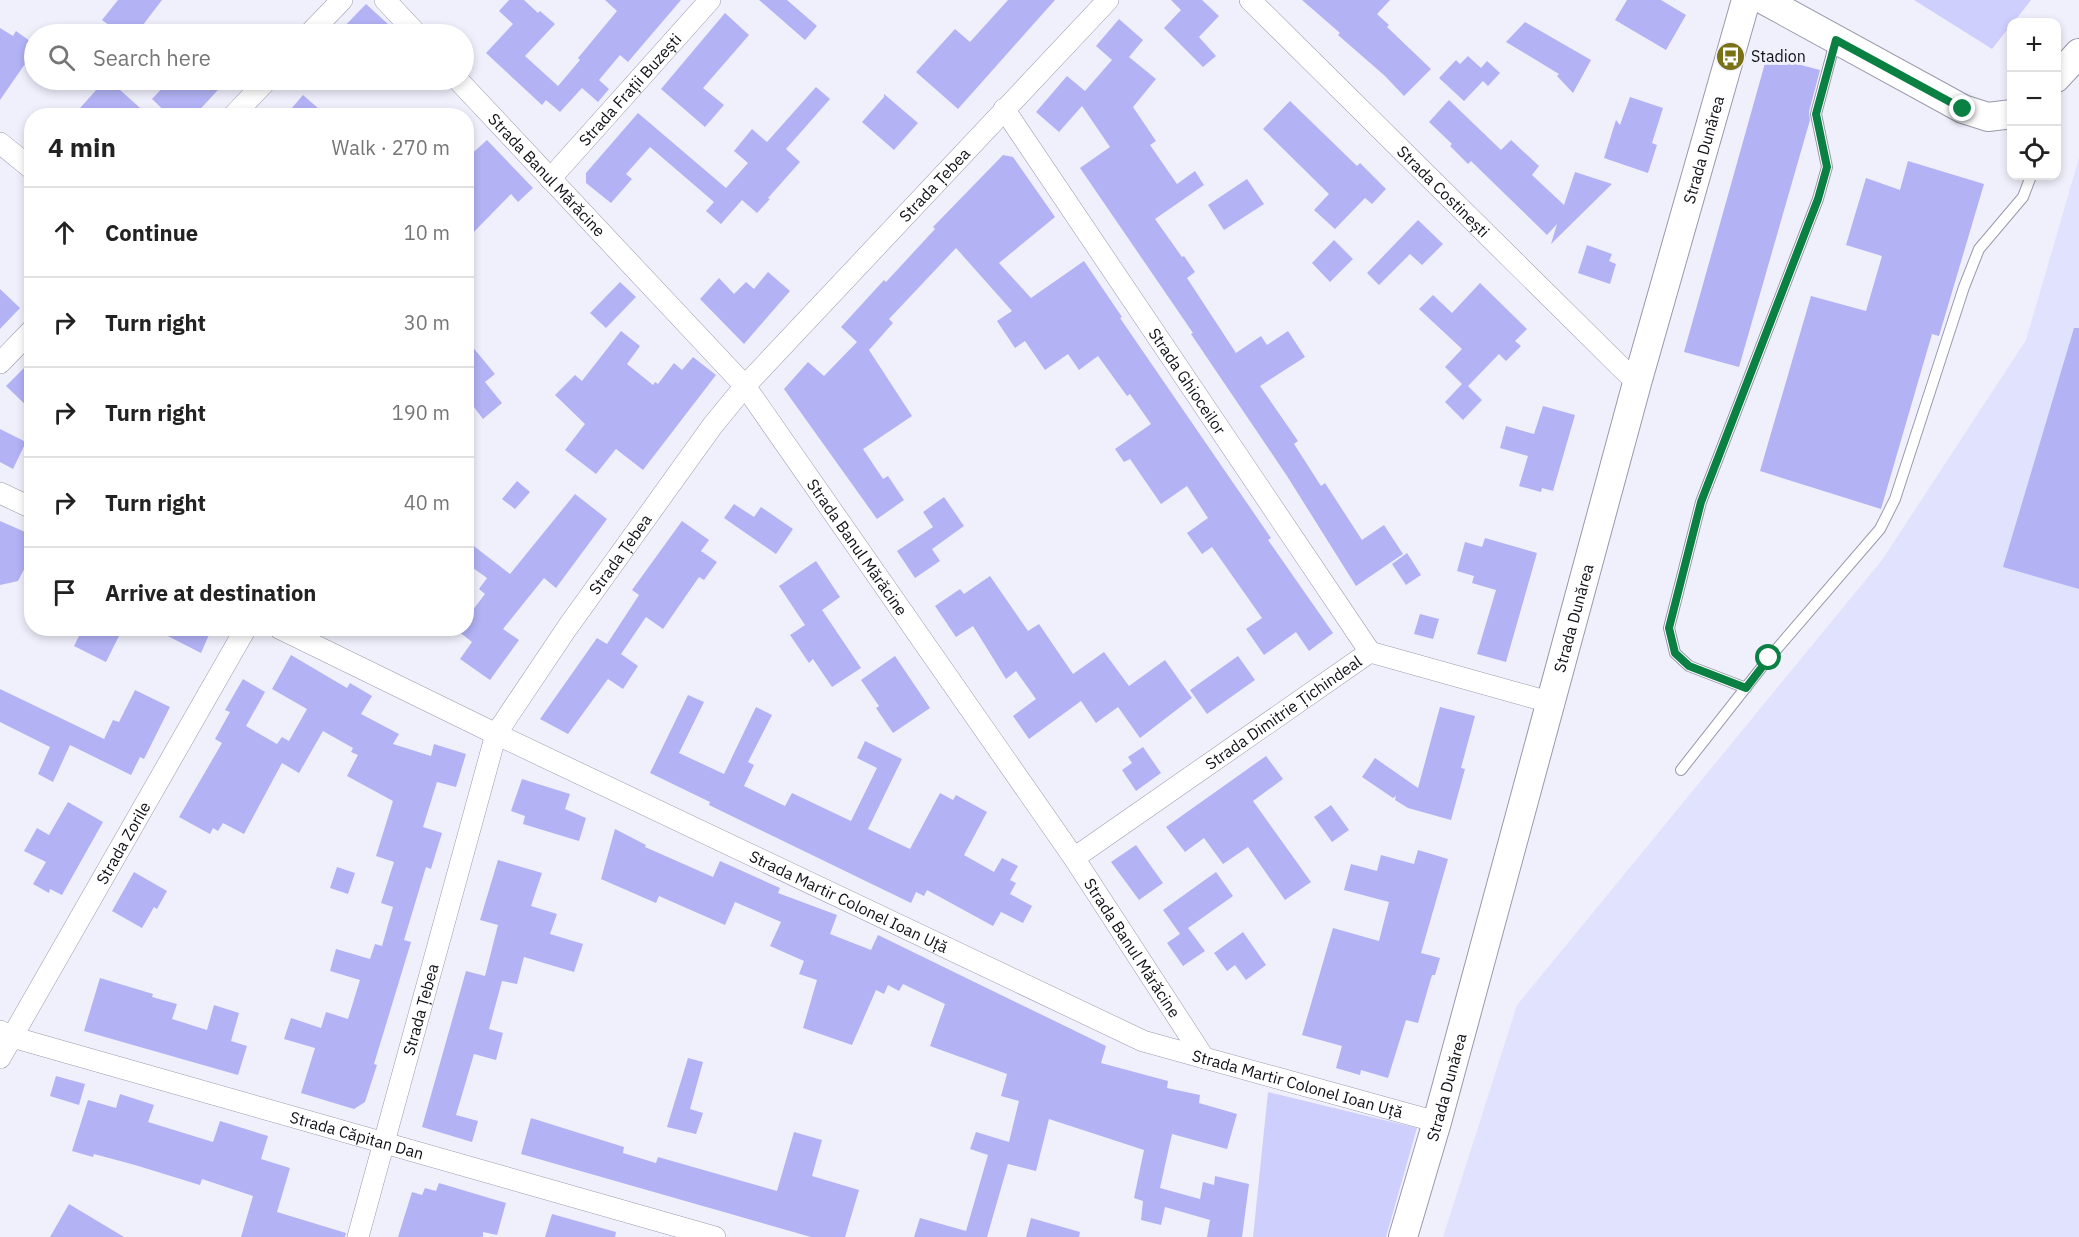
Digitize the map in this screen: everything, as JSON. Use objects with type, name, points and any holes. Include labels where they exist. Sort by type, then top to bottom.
[{"type":"street","points":[[319,24],[342,0]]},
{"type":"street","points":[[385,0],[408,24]]},
{"type":"street","name":"Strada Frații Buzești","points":[[550,179],[710,0]]},
{"type":"street","name":"Strada Țebea","points":[[358,1237],[496,734],[567,628],[713,425],[746,386],[1108,0]]},
{"type":"street","name":"Strada Costinești","points":[[1250,0],[1637,383]]},
{"type":"street","name":"Strada Dunărea","points":[[1403,1237],[1437,1122],[1637,383],[1746,0]]},
{"type":"street","points":[[1764,0],[1963,109],[1988,117],[2007,115]]},
{"type":"street","points":[[241,108],[258,90]]},
{"type":"street","name":"Strada Banul Mărăcine","points":[[467,90],[746,386],[1074,858],[1204,1059]]},
{"type":"street","name":"Strada Ghioceilor","points":[[1004,109],[1371,652]]},
{"type":"street","points":[[0,144],[24,163]]},
{"type":"street","points":[[0,363],[24,338]]},
{"type":"street","points":[[0,493],[24,504]]},
{"type":"street","name":"Strada Zorile","points":[[0,1058],[6,1034],[241,636]]},
{"type":"street","name":"Strada Martir Colonel Ioan Uță","points":[[295,636],[496,734],[1143,1041],[1437,1122]]},
{"type":"street","name":"Strada Dimitrie Țichindeal","points":[[1074,858],[1371,652],[1549,702]]},
{"type":"street","name":"Strada Căpitan Dan","points":[[6,1034],[715,1237]]},
{"type":"lane","points":[[1746,688],[1689,666],[1675,653],[1669,628],[1701,502],[1818,199],[1827,167],[1816,114],[1836,40]]},
{"type":"lane","points":[[1681,770],[1746,688],[1880,529],[1895,499],[1964,287],[1979,249],[2023,198],[2030,180]]},
{"type":"shaded area","points":[[1914,0],[2031,0],[2017,18],[2007,18],[2007,30],[1992,49]]},
{"type":"shaded area","points":[[2079,158],[2079,1237],[1443,1237],[1517,1005],[1882,560],[2026,340]]},
{"type":"shaded area","points":[[1268,1092],[1417,1128],[1386,1237],[1253,1237]]},
{"type":"building","points":[[118,0],[162,0],[144,24],[107,24],[102,20]]},
{"type":"building","points":[[509,0],[524,0],[555,24],[525,56],[558,86],[617,11],[605,0],[681,0],[628,62],[620,55],[599,80],[609,89],[598,102],[582,88],[560,112],[546,100],[542,105],[486,53],[513,24],[499,11]]},
{"type":"building","points":[[759,0],[787,0],[817,26],[805,40]]},
{"type":"building","points":[[1008,0],[1055,0],[958,109],[916,72],[955,29],[970,42]]},
{"type":"building","points":[[1171,0],[1202,0],[1219,16],[1199,37],[1216,56],[1203,67],[1164,28],[1181,10]]},
{"type":"building","points":[[1302,0],[1390,0],[1377,14],[1389,25],[1387,27],[1431,69],[1404,96],[1338,35],[1340,33]]},
{"type":"building","points":[[1627,0],[1661,0],[1686,15],[1666,50],[1615,20]]},
{"type":"building","points":[[366,4],[388,24],[347,24]]},
{"type":"building","points":[[725,13],[749,35],[703,88],[724,105],[705,127],[661,89]]},
{"type":"building","points":[[1119,19],[1143,40],[1129,57],[1156,79],[1133,107],[1156,141],[1150,145],[1177,184],[1195,171],[1204,185],[1155,219],[1195,272],[1187,278],[1236,353],[1261,336],[1267,345],[1288,331],[1305,357],[1260,386],[1298,441],[1294,444],[1321,486],[1325,483],[1362,540],[1384,525],[1403,554],[1356,586],[1287,476],[1191,334],[1193,333],[1080,168],[1110,147],[1082,106],[1059,132],[1036,112],[1067,76],[1085,91],[1112,60],[1096,46]]},
{"type":"building","points":[[1525,22],[1591,60],[1573,93],[1557,76],[1559,74],[1506,42]]},
{"type":"building","points":[[0,28],[13,36],[16,31],[24,37],[24,65],[0,100]]},
{"type":"building","points":[[1468,56],[1481,68],[1487,61],[1500,73],[1488,86],[1483,81],[1464,101],[1439,78],[1456,60],[1460,64]]},
{"type":"building","points":[[1767,56],[1820,70],[1809,112],[1810,120],[1739,367],[1684,352]]},
{"type":"building","points":[[816,87],[830,99],[786,149],[800,162],[757,213],[742,200],[721,224],[706,211],[714,202],[650,147],[626,174],[632,179],[611,203],[586,183],[586,173],[638,113],[726,188],[748,163],[734,151],[752,129],[767,142]]},
{"type":"building","points":[[96,90],[120,90],[140,108],[80,108]]},
{"type":"building","points":[[161,90],[218,90],[201,108],[162,108],[152,99]]},
{"type":"building","points":[[884,94],[918,123],[894,150],[862,122],[884,97]]},
{"type":"building","points":[[303,95],[318,108],[292,108]]},
{"type":"building","points":[[1630,97],[1663,108],[1652,143],[1657,145],[1648,173],[1604,158],[1616,120],[1620,125]]},
{"type":"building","points":[[1449,100],[1501,150],[1511,140],[1539,166],[1532,175],[1564,205],[1575,172],[1612,184],[1551,244],[1557,224],[1547,235],[1471,161],[1468,164],[1450,146],[1452,144],[1429,122]]},
{"type":"building","points":[[1290,101],[1357,166],[1360,163],[1386,189],[1372,204],[1365,198],[1335,229],[1314,210],[1329,194],[1263,129]]},
{"type":"building","points":[[487,140],[533,188],[518,202],[511,194],[474,232],[474,152]]},
{"type":"building","points":[[1003,155],[1013,157],[1055,217],[999,263],[1031,298],[1084,261],[1122,317],[1120,318],[1271,538],[1268,540],[1333,633],[1309,651],[1296,632],[1264,655],[1246,629],[1262,618],[1212,547],[1202,554],[1187,533],[1208,518],[1187,486],[1161,504],[1130,459],[1124,462],[1115,449],[1151,424],[1130,394],[1127,396],[1098,356],[1079,370],[1068,354],[1045,370],[1025,341],[1015,348],[997,321],[1012,311],[956,248],[889,319],[893,323],[869,350],[912,416],[863,449],[883,479],[888,476],[904,500],[877,519],[784,389],[808,362],[824,376],[857,342],[841,327],[884,280],[886,282],[935,229],[933,227]]},
{"type":"building","points":[[1908,161],[1984,184],[1939,336],[1932,334],[1881,509],[1760,471],[1811,296],[1866,311],[1882,256],[1846,245],[1866,178],[1900,190]]},
{"type":"building","points":[[1247,179],[1264,204],[1224,230],[1208,205]]},
{"type":"building","points":[[1418,220],[1443,244],[1422,265],[1410,254],[1379,285],[1367,273]]},
{"type":"building","points":[[1334,240],[1353,259],[1330,282],[1312,263]]},
{"type":"building","points":[[1587,245],[1612,254],[1609,261],[1616,264],[1610,284],[1578,273]]},
{"type":"building","points":[[768,272],[790,291],[744,344],[700,299],[719,278],[734,294],[746,282],[754,289]]},
{"type":"building","points":[[620,282],[636,297],[606,328],[590,313]]},
{"type":"building","points":[[1480,283],[1527,329],[1515,341],[1521,346],[1506,361],[1499,354],[1468,386],[1482,400],[1463,420],[1445,402],[1462,384],[1445,367],[1462,349],[1419,309],[1433,295],[1452,313]]},
{"type":"building","points":[[0,289],[20,308],[0,329]]},
{"type":"building","points":[[2074,328],[2079,328],[2079,589],[2003,567]]},
{"type":"building","points":[[621,331],[640,346],[627,364],[653,385],[655,382],[658,384],[674,363],[682,370],[693,357],[716,375],[643,470],[616,449],[596,474],[565,450],[585,424],[555,395],[575,375],[582,381]]},
{"type":"building","points":[[474,349],[495,374],[485,382],[502,403],[483,419],[474,407]]},
{"type":"building","points":[[24,368],[24,403],[6,386]]},
{"type":"building","points":[[1543,406],[1575,415],[1553,491],[1542,488],[1541,492],[1519,486],[1528,456],[1500,448],[1506,426],[1534,434]]},
{"type":"building","points":[[0,429],[24,441],[24,446],[13,469],[0,462]]},
{"type":"building","points":[[517,481],[530,492],[515,509],[502,499]]},
{"type":"building","points":[[575,494],[607,519],[556,588],[544,578],[503,629],[519,640],[490,680],[460,659],[472,642],[464,636],[474,636],[474,608],[485,594],[479,589],[487,578],[474,569],[474,546],[510,574]]},
{"type":"building","points":[[944,497],[964,526],[932,549],[940,561],[915,578],[897,551],[933,527],[923,512]]},
{"type":"building","points":[[734,504],[754,517],[761,507],[793,529],[776,554],[724,518]]},
{"type":"building","points":[[0,521],[24,532],[24,569],[18,581],[0,585]]},
{"type":"building","points":[[682,521],[709,540],[701,551],[717,562],[704,580],[699,577],[663,629],[646,617],[621,654],[638,666],[623,689],[608,679],[568,734],[540,719],[597,638],[607,644],[639,595],[632,590]]},
{"type":"building","points":[[1485,538],[1537,553],[1506,662],[1477,654],[1496,590],[1472,583],[1474,576],[1457,571],[1465,542],[1482,547]]},
{"type":"building","points":[[1407,553],[1421,575],[1406,585],[1392,564]]},
{"type":"building","points":[[816,561],[840,597],[822,610],[861,668],[832,687],[813,659],[809,663],[790,635],[805,625],[779,586]]},
{"type":"building","points":[[990,576],[1028,631],[1039,624],[1073,674],[1104,652],[1129,686],[1165,660],[1192,698],[1140,738],[1118,707],[1096,723],[1081,701],[1029,739],[1013,716],[1036,699],[1016,671],[1006,679],[973,626],[956,637],[935,606],[960,589],[964,594]]},
{"type":"building","points":[[1420,614],[1439,619],[1433,639],[1414,634]]},
{"type":"building","points":[[79,636],[119,636],[106,662],[74,646]]},
{"type":"building","points":[[168,636],[208,636],[201,653]]},
{"type":"building","points":[[291,655],[347,688],[350,683],[372,696],[361,714],[399,734],[393,744],[431,756],[434,744],[466,754],[456,787],[437,782],[423,827],[442,833],[431,869],[426,867],[404,940],[411,942],[374,1064],[377,1065],[365,1102],[354,1109],[301,1093],[315,1048],[284,1039],[291,1018],[321,1028],[326,1012],[348,1019],[360,980],[330,971],[336,949],[370,959],[375,944],[382,946],[393,907],[381,903],[394,862],[376,856],[393,801],[347,776],[358,755],[351,752],[353,748],[323,731],[299,773],[282,763],[244,834],[223,823],[218,831],[213,828],[210,834],[179,817],[222,743],[215,739],[230,712],[225,710],[243,679],[265,692],[246,726],[277,744],[282,737],[289,741],[307,709],[272,689]]},
{"type":"building","points":[[895,656],[930,708],[893,733],[876,708],[879,706],[861,680]]},
{"type":"building","points":[[1238,656],[1255,680],[1207,714],[1190,690]]},
{"type":"building","points":[[0,689],[104,739],[113,720],[119,722],[135,690],[170,707],[144,759],[140,757],[131,775],[70,745],[53,782],[38,774],[50,747],[0,722]]},
{"type":"building","points":[[688,695],[704,702],[679,753],[724,774],[756,707],[772,715],[748,762],[754,765],[744,786],[785,806],[792,793],[851,821],[877,768],[857,758],[865,741],[902,759],[868,829],[910,849],[940,793],[953,800],[956,795],[987,812],[964,855],[994,872],[1002,858],[1018,866],[1010,880],[1016,883],[1010,894],[1032,906],[1023,923],[1001,912],[993,926],[927,890],[924,896],[916,892],[911,903],[709,805],[710,802],[650,773]]},
{"type":"building","points":[[1440,707],[1475,716],[1461,768],[1465,769],[1451,820],[1408,808],[1395,800],[1396,796],[1393,798],[1362,777],[1375,758],[1418,788]]},
{"type":"building","points":[[1143,747],[1161,773],[1136,791],[1122,770],[1132,763],[1128,757]]},
{"type":"building","points":[[1266,756],[1283,779],[1253,801],[1311,882],[1285,900],[1248,847],[1223,864],[1204,838],[1185,852],[1166,827]]},
{"type":"building","points":[[522,779],[570,794],[565,809],[586,818],[579,841],[523,824],[525,816],[511,811]]},
{"type":"building","points":[[68,802],[103,822],[62,895],[50,889],[49,893],[33,884],[46,862],[24,851],[37,828],[49,835]]},
{"type":"building","points":[[1331,805],[1349,830],[1332,842],[1314,817]]},
{"type":"building","points":[[615,829],[646,845],[645,847],[713,877],[720,861],[780,888],[778,893],[837,915],[830,934],[871,950],[878,935],[1106,1046],[1101,1063],[1168,1081],[1167,1088],[1200,1095],[1199,1103],[1237,1114],[1227,1149],[1172,1134],[1160,1188],[1200,1199],[1203,1182],[1214,1185],[1215,1176],[1249,1184],[1242,1237],[1207,1237],[1210,1220],[1165,1207],[1161,1225],[1141,1220],[1143,1201],[1134,1198],[1144,1150],[1049,1119],[1036,1171],[1008,1164],[987,1237],[914,1237],[920,1218],[966,1231],[988,1155],[970,1149],[976,1132],[1009,1142],[1019,1101],[1001,1096],[1007,1074],[930,1046],[945,1004],[903,984],[899,991],[888,985],[884,994],[876,990],[852,1045],[803,1028],[817,980],[799,974],[804,961],[770,946],[781,922],[735,902],[725,925],[659,896],[656,903],[601,879]]},
{"type":"building","points":[[1136,845],[1163,883],[1139,900],[1111,862]]},
{"type":"building","points":[[1418,850],[1448,859],[1421,953],[1440,958],[1435,975],[1432,975],[1418,1023],[1406,1020],[1388,1078],[1361,1070],[1360,1075],[1336,1068],[1342,1046],[1302,1035],[1333,928],[1379,941],[1389,902],[1344,890],[1351,864],[1377,871],[1381,855],[1414,864]]},
{"type":"building","points":[[498,860],[542,873],[531,906],[557,914],[550,934],[583,944],[574,972],[524,957],[517,984],[502,981],[489,1029],[503,1033],[496,1060],[474,1054],[456,1115],[478,1121],[472,1142],[422,1127],[466,971],[485,976],[498,925],[480,920]]},
{"type":"building","points":[[337,867],[355,873],[348,894],[330,888]]},
{"type":"building","points":[[134,872],[167,891],[157,909],[154,907],[142,928],[112,911]]},
{"type":"building","points":[[1216,872],[1233,896],[1188,928],[1205,951],[1183,966],[1167,943],[1180,934],[1163,910]]},
{"type":"building","points":[[1243,932],[1266,965],[1246,980],[1235,965],[1227,971],[1214,953]]},
{"type":"building","points":[[100,978],[177,1004],[172,1019],[207,1030],[214,1005],[239,1013],[231,1041],[247,1046],[238,1075],[84,1031]]},
{"type":"building","points":[[688,1058],[703,1062],[690,1109],[703,1113],[696,1134],[667,1127]]},
{"type":"building","points":[[56,1076],[85,1084],[79,1105],[50,1096]]},
{"type":"building","points":[[120,1094],[154,1105],[148,1122],[213,1142],[220,1121],[268,1136],[261,1159],[290,1168],[277,1212],[346,1233],[345,1237],[241,1237],[253,1196],[202,1179],[200,1185],[94,1154],[93,1157],[72,1151],[88,1100],[116,1108]]},
{"type":"building","points":[[531,1118],[624,1147],[623,1153],[656,1163],[658,1157],[777,1191],[794,1132],[822,1140],[812,1176],[859,1190],[845,1237],[811,1237],[521,1154]]},
{"type":"building","points":[[439,1183],[506,1203],[497,1235],[483,1232],[483,1237],[398,1237],[412,1192],[422,1195],[425,1188],[436,1191]]},
{"type":"building","points":[[69,1204],[124,1237],[50,1237]]},
{"type":"building","points":[[552,1214],[616,1232],[615,1237],[545,1237]]},
{"type":"building","points":[[1031,1218],[1080,1232],[1079,1237],[1026,1237]]},
{"type":"place","name":"Stadion","points":[[1730,56]]},
{"type":"route","points":[[1769,658],[1746,688],[1689,666],[1675,653],[1669,628],[1701,502],[1818,199],[1827,167],[1816,114],[1836,40],[1963,109]]}]
